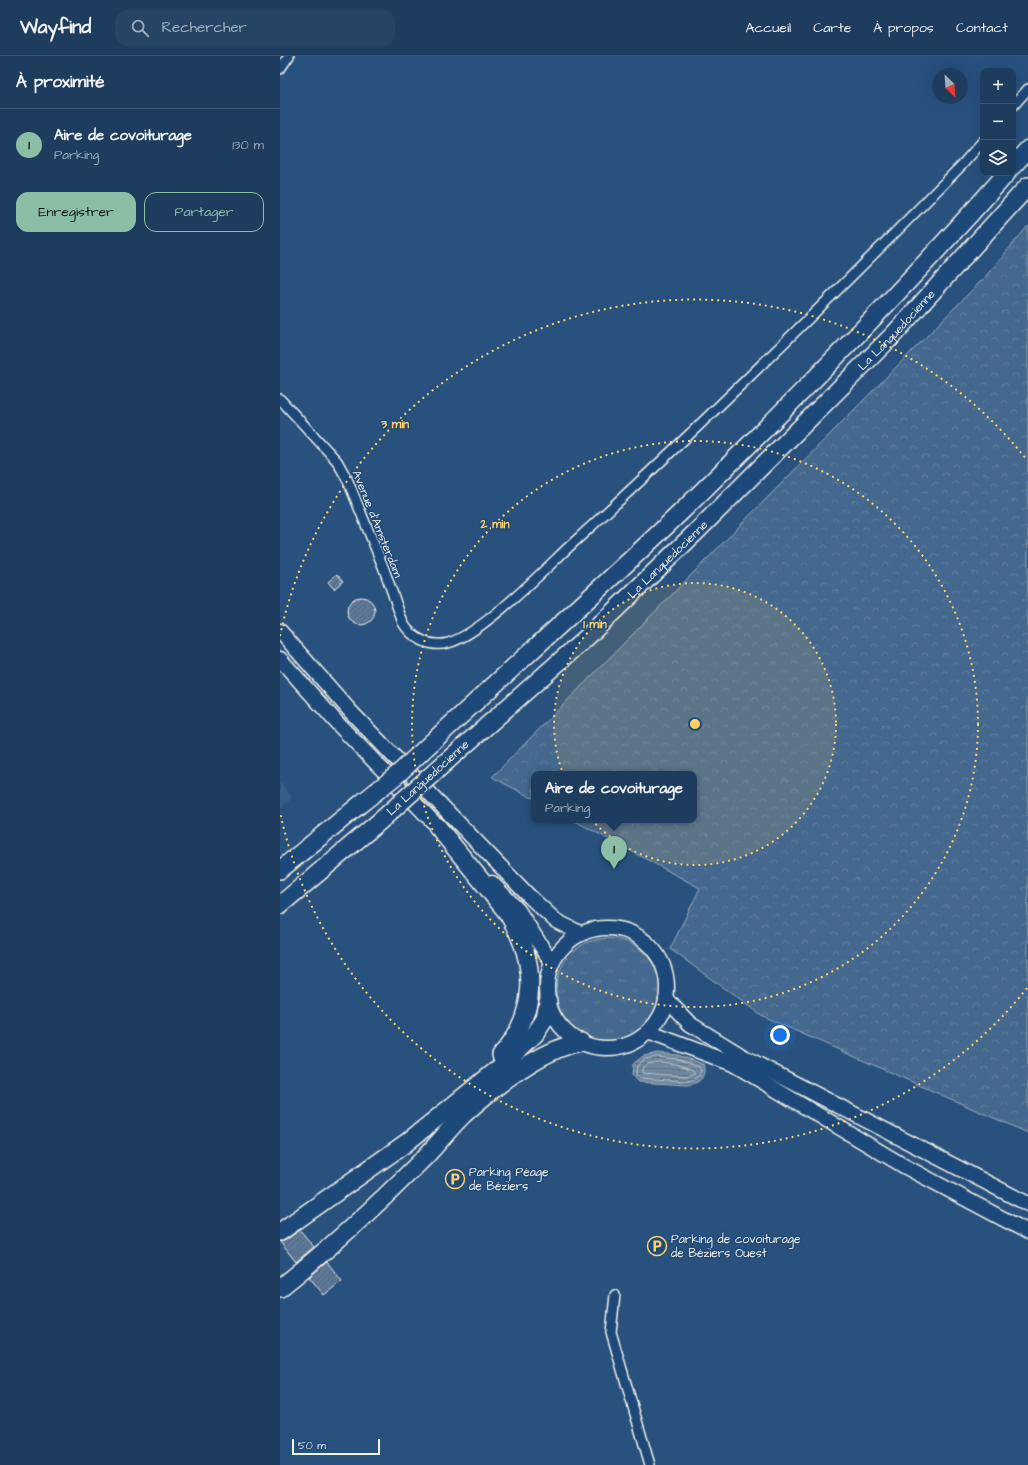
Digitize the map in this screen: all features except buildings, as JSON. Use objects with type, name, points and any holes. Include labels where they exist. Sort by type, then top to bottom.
[{"type":"highway","points":[[1016,163],[1028,149]]},
{"type":"highway","name":"La Languedocienne","points":[[280,870],[398,774],[568,619],[681,511],[779,415],[875,315],[1004,176]]},
{"type":"highway","name":"La Languedocienne","points":[[280,905],[380,821],[585,639],[698,530],[894,334],[1028,186]]},
{"type":"highway","points":[[437,826],[511,918],[522,942],[529,965],[530,998],[524,1019],[514,1041],[472,1088]]},
{"type":"highway","points":[[280,1232],[406,1143],[472,1088],[498,1069],[535,1034],[545,1018],[548,1000]]},
{"type":"highway","points":[[280,1288],[312,1263],[413,1169],[463,1115],[511,1076],[534,1061],[567,1045],[581,1042]]},
{"type":"main road","points":[[280,631],[356,718],[528,896],[556,921],[582,934]]},
{"type":"main road","points":[[280,659],[339,725],[518,910],[552,963]]},
{"type":"main road","points":[[598,929],[615,929],[631,933],[645,942],[656,953],[663,967],[667,983],[666,999],[660,1017],[648,1032],[635,1041],[620,1046],[604,1048],[581,1042],[566,1032],[558,1022],[548,1000],[547,981],[552,963],[560,951],[570,941],[582,934],[598,929]]},
{"type":"main road","points":[[666,999],[690,1024],[742,1056],[1028,1204]]},
{"type":"main road","points":[[648,1032],[710,1054],[733,1064],[904,1166],[1028,1232]]},
{"type":"street","points":[[280,69],[289,56]]},
{"type":"street","points":[[1015,104],[1028,89]]},
{"type":"street","name":"Avenue d'Amsterdam","points":[[280,399],[337,461],[348,481],[384,569],[403,623],[415,637],[429,643],[446,644],[458,639],[479,626],[515,596],[618,503],[770,357],[956,171],[980,144]]},
{"type":"street","points":[[615,1295],[611,1332],[650,1465]]},
{"type":"shaded area","points":[[280,781],[292,798],[280,809]]},
{"type":"green space","points":[[1028,226],[1028,1133],[762,1016],[670,949],[700,888],[579,823],[697,823],[697,771],[531,771],[531,797],[492,777],[986,276]]},
{"type":"green space","points":[[608,938],[628,942],[637,947],[651,961],[656,970],[660,990],[656,1010],[651,1019],[637,1033],[628,1038],[608,1042],[588,1038],[579,1033],[565,1019],[560,1010],[556,990],[560,970],[565,961],[579,947],[588,942]]},
{"type":"water","points":[[658,1053],[678,1055],[703,1064],[703,1076],[695,1083],[687,1085],[638,1082],[632,1076],[633,1064],[643,1056]]},
{"type":"place","name":"Aire de covoiturage","points":[[614,869]]},
{"type":"place","name":"Parking Péage de Béziers","points":[[455,1179]]},
{"type":"place","name":"Parking de covoiturage de Béziers Ouest","points":[[657,1246]]}]
